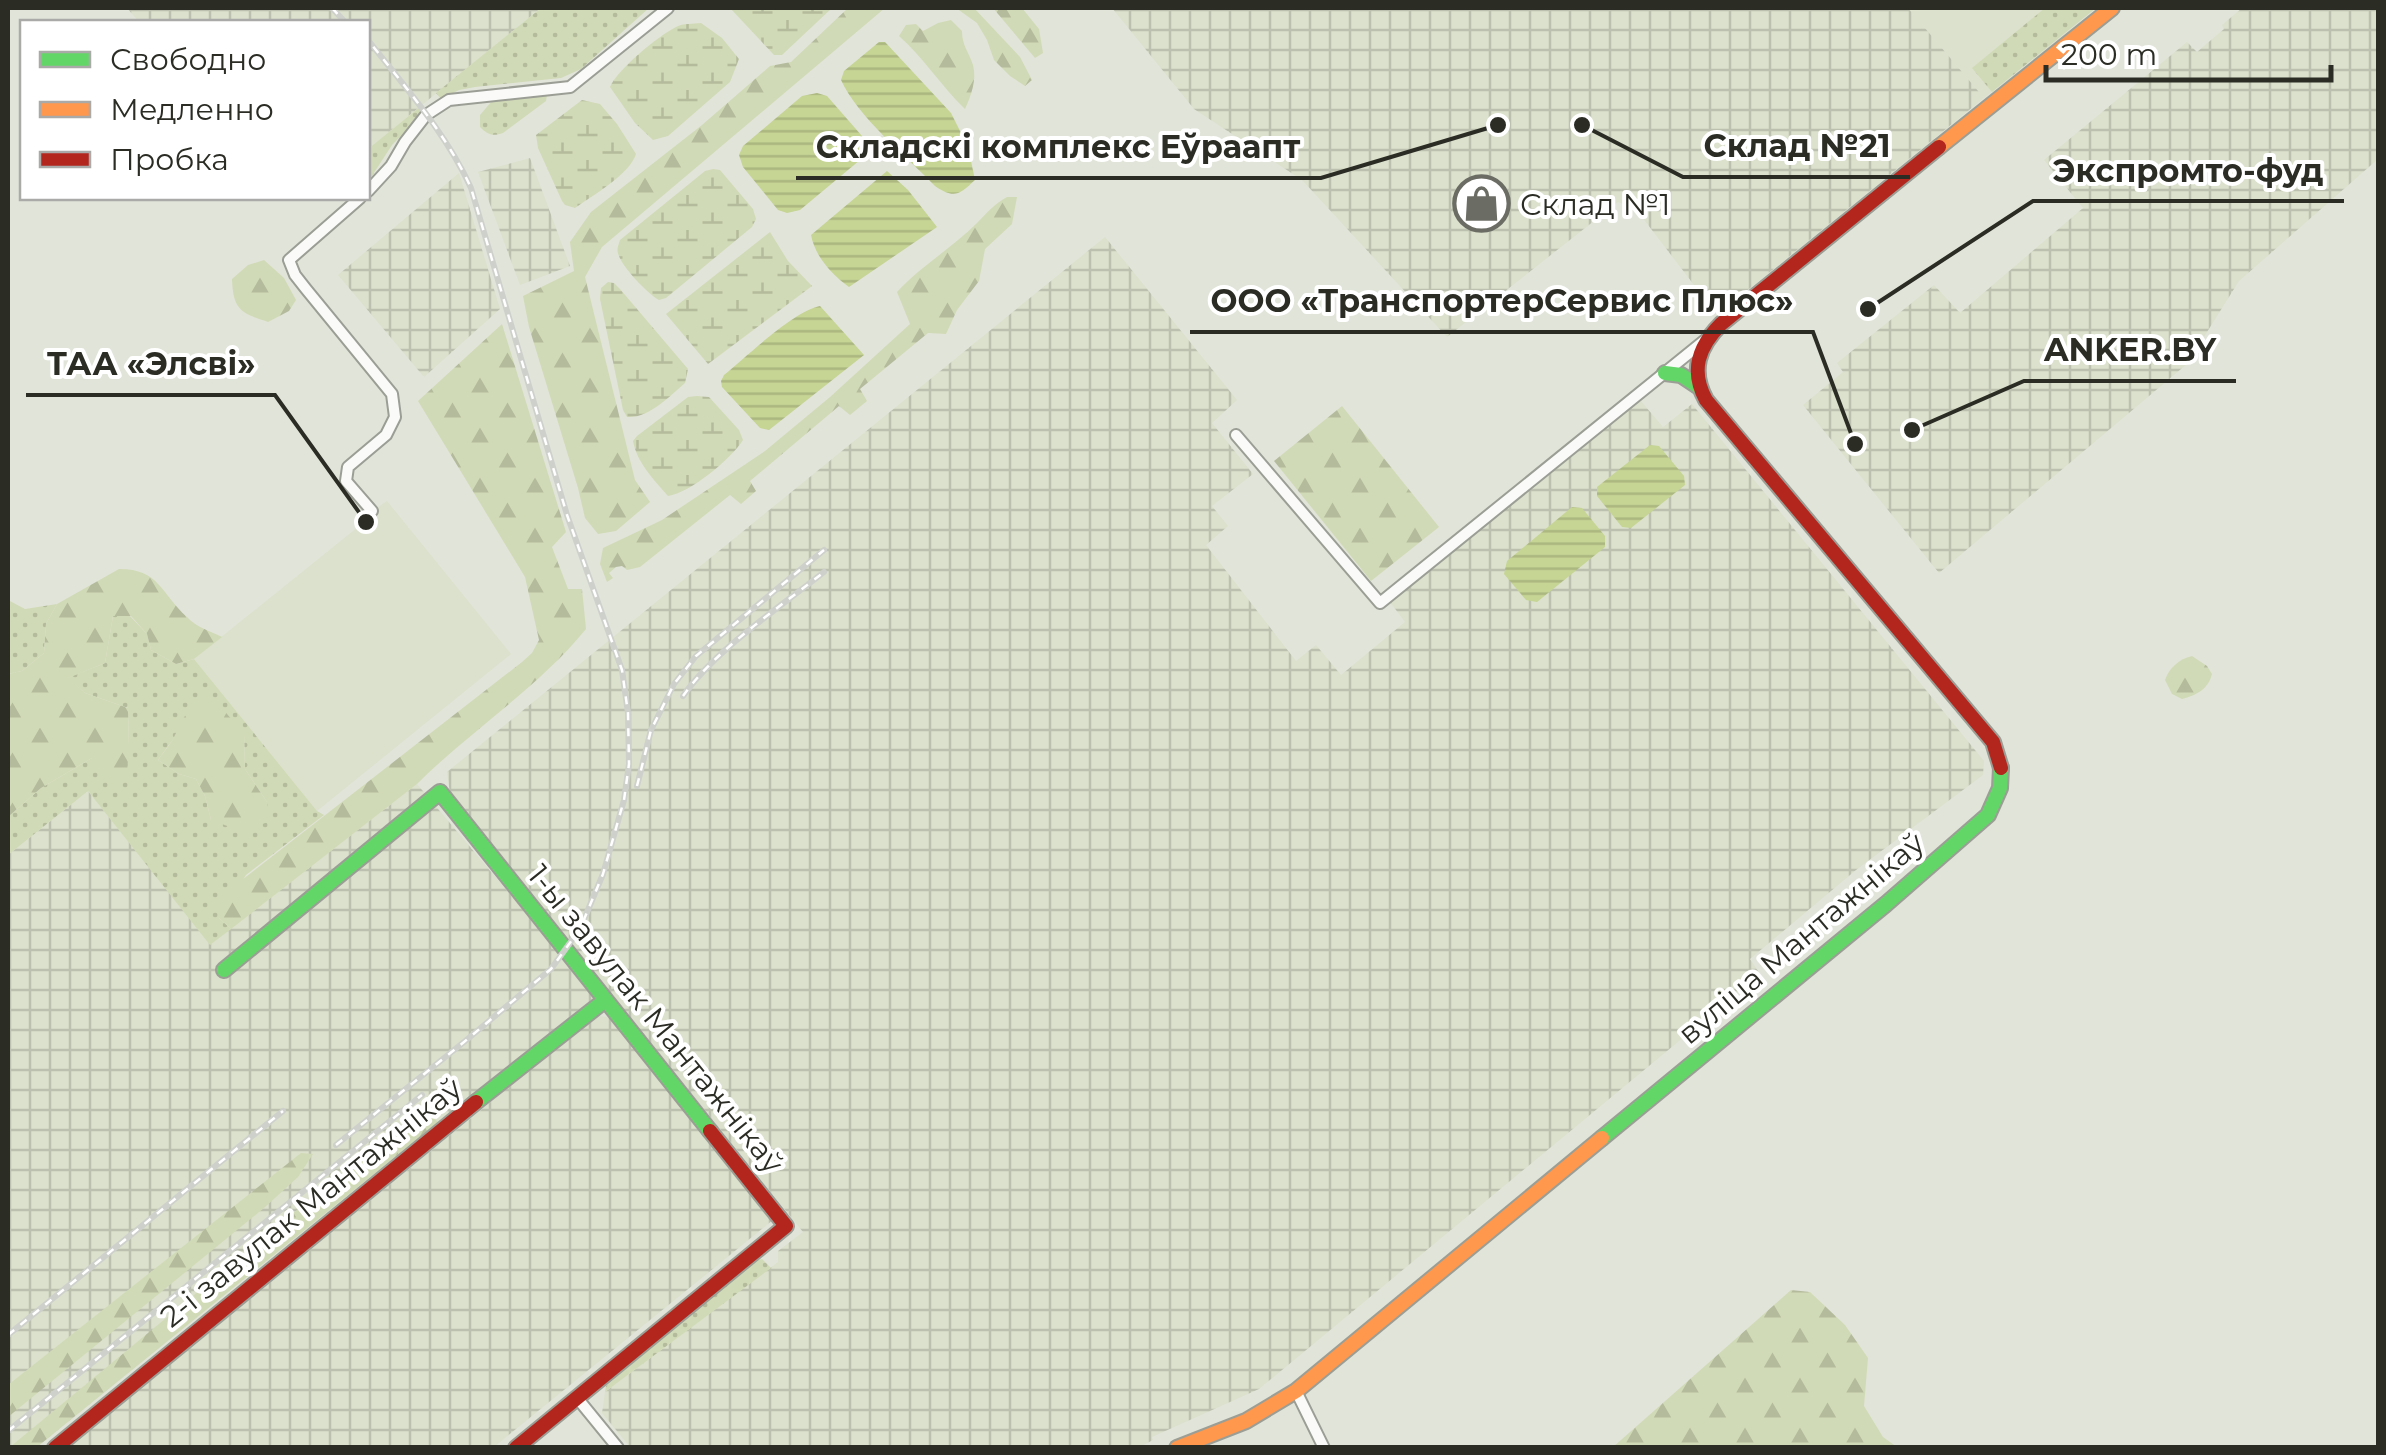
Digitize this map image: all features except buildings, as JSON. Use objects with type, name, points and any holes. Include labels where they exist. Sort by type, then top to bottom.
[{"type":"street","points":[[370,189],[391,166],[426,114],[449,100],[570,86],[668,8]]},
{"type":"street","points":[[1236,435],[1380,604],[2112,8]]},
{"type":"street","points":[[358,200],[290,260],[295,275],[392,394],[395,417],[386,435],[348,467],[346,481],[372,511]]},
{"type":"street","points":[[1698,388],[1696,365],[1704,341]]},
{"type":"street","points":[[1664,374],[1681,375],[1698,388]]},
{"type":"street","name":"вуліца Мантажнікаў","points":[[1178,1448],[1246,1421],[1296,1391],[1902,891],[1978,826],[1996,802],[2002,768],[1993,742],[1698,388]]},
{"type":"street","name":"1-ы завулак Мантажнікаў","points":[[224,970],[440,792],[786,1226],[516,1448]]},
{"type":"street","name":"2-і завулак Мантажнікаў","points":[[55,1448],[604,1001]]},
{"type":"street","points":[[1296,1391],[1324,1448]]},
{"type":"street","points":[[578,1399],[618,1448]]},
{"type":"shaded area","points":[[127,8],[541,8],[370,147],[370,20],[137,20]]},
{"type":"shaded area","points":[[1112,8],[1908,8],[1984,98],[1717,315],[1635,208],[1618,202],[1447,337],[1302,180],[1194,109]]},
{"type":"shaded area","points":[[1908,8],[2096,8],[1984,98]]},
{"type":"shaded area","points":[[2242,8],[2378,8],[2378,159],[2239,281],[2187,364],[1939,573],[1803,405],[1843,372],[1837,363],[1934,285],[1960,313],[2083,208],[2044,160],[2187,42],[2197,52]]},
{"type":"shaded area","points":[[879,42],[885,42],[951,113],[968,147],[975,180],[960,192],[947,193],[935,186],[871,122],[841,80],[844,71]]},
{"type":"shaded area","points":[[802,96],[827,96],[862,136],[860,160],[800,210],[787,213],[778,210],[743,167],[739,155],[743,146]]},
{"type":"shaded area","points":[[530,158],[570,266],[520,285],[478,172]]},
{"type":"shaded area","points":[[887,171],[908,190],[937,227],[849,287],[825,264],[811,235]]},
{"type":"shaded area","points":[[459,173],[500,309],[424,377],[338,275]]},
{"type":"shaded area","points":[[1105,237],[1237,400],[1212,423],[1253,474],[1212,506],[1228,526],[1206,545],[1296,661],[1316,645],[1341,675],[1405,622],[1390,602],[1640,400],[1663,427],[1692,404],[1984,761],[1983,775],[1856,870],[1750,959],[1760,974],[1259,1389],[1152,1437],[1138,1448],[630,1447],[602,1413],[605,1392],[778,1262],[778,1251],[803,1232],[450,794],[447,772]]},
{"type":"shaded area","points":[[820,306],[864,355],[769,430],[760,428],[722,387],[721,381],[784,325]]},
{"type":"shaded area","points":[[1650,445],[1659,446],[1684,476],[1685,485],[1631,528],[1622,527],[1597,496],[1597,487]]},
{"type":"shaded area","points":[[387,501],[511,654],[317,811],[194,659]]},
{"type":"shaded area","points":[[1572,507],[1582,508],[1605,536],[1605,547],[1537,602],[1526,600],[1504,574],[1507,561]]},
{"type":"shaded area","points":[[417,784],[596,996],[37,1447],[8,1448],[8,855],[88,791],[211,944]]},
{"type":"shaded area","points":[[596,1016],[610,1017],[773,1220],[494,1447],[68,1448]]},
{"type":"green space","points":[[541,8],[649,8],[581,69],[561,78],[475,87],[441,99],[436,93]]},
{"type":"green space","points":[[730,8],[832,8],[782,55],[774,55]]},
{"type":"green space","points":[[848,8],[885,8],[602,247],[585,277],[635,480],[650,502],[616,531],[598,534],[585,518],[523,296],[574,271],[570,242],[591,212],[770,66],[791,62]]},
{"type":"green space","points":[[956,8],[974,8],[1020,57],[1032,80],[1025,86],[1010,76],[994,60],[977,23]]},
{"type":"green space","points":[[993,8],[1022,8],[1039,29],[1043,53],[1035,58]]},
{"type":"green space","points":[[2045,8],[2096,8],[1992,92],[1972,68]]},
{"type":"green space","points":[[951,20],[962,31],[974,71],[965,109],[899,36],[906,25],[916,24],[923,31]]},
{"type":"green space","points":[[701,23],[722,38],[739,59],[730,82],[668,136],[653,140],[635,123],[610,87],[630,62],[659,38],[679,26]]},
{"type":"green space","points":[[547,95],[546,101],[503,133],[490,134],[480,127],[480,115],[492,101]]},
{"type":"green space","points":[[582,100],[600,104],[636,154],[619,177],[575,208],[562,201],[536,135]]},
{"type":"green space","points":[[421,106],[424,112],[392,145],[370,179],[370,147]]},
{"type":"green space","points":[[720,170],[753,209],[756,219],[752,227],[659,300],[621,261],[617,250],[620,240],[705,171]]},
{"type":"green space","points":[[1007,197],[1017,197],[1012,224],[985,249],[979,281],[957,310],[946,334],[928,333],[860,389],[867,401],[850,415],[839,406],[750,481],[756,491],[741,504],[730,495],[640,567],[616,567],[609,573],[613,578],[607,582],[600,564],[603,548],[662,520],[765,451],[830,397],[910,324],[897,292]]},
{"type":"green space","points":[[770,232],[788,261],[812,286],[708,364],[666,314]]},
{"type":"green space","points":[[264,260],[284,278],[296,300],[289,311],[268,322],[240,308],[232,279],[248,265]]},
{"type":"green space","points":[[608,282],[620,289],[688,369],[685,383],[658,406],[635,417],[627,417],[623,410],[600,299],[601,288]]},
{"type":"green space","points":[[502,324],[566,532],[552,547],[568,589],[582,589],[586,629],[547,671],[417,784],[231,929],[219,918],[216,900],[522,662],[539,640],[525,577],[418,401]]},
{"type":"green space","points":[[688,397],[709,397],[739,430],[743,440],[709,474],[668,496],[642,464],[633,441]]},
{"type":"green space","points":[[1342,406],[1439,527],[1371,581],[1274,461]]},
{"type":"green space","points":[[119,569],[152,578],[191,620],[222,637],[194,659],[176,664],[151,650],[147,634],[131,616],[113,616],[105,663],[68,678],[85,693],[128,708],[127,773],[115,785],[92,758],[41,788],[8,817],[8,674],[22,671],[44,653],[46,624],[57,604]]},
{"type":"green space","points":[[8,600],[25,609],[57,604],[46,624],[44,653],[22,671],[8,674]]},
{"type":"green space","points":[[113,616],[130,616],[147,634],[151,650],[176,664],[194,659],[324,815],[246,875],[219,918],[231,929],[210,945],[88,791],[8,855],[8,817],[41,788],[92,758],[129,746],[128,708],[85,693],[67,678],[105,663]],"holes":[[[244,734],[245,769],[267,802],[211,820],[196,779],[179,774],[158,760],[174,738]]]},
{"type":"green space","points":[[2192,656],[2212,674],[2201,691],[2182,699],[2172,694],[2165,680],[2175,665]]},
{"type":"green space","points":[[206,701],[222,708],[244,734],[245,769],[267,802],[268,822],[241,831],[211,820],[196,779],[179,774],[158,760],[189,711]]},
{"type":"green space","points":[[417,1115],[429,1115],[438,1122],[37,1447],[10,1447],[384,1138]]},
{"type":"green space","points":[[301,1153],[313,1154],[298,1177],[264,1208],[8,1417],[8,1385]]},
{"type":"green space","points":[[762,1259],[771,1268],[605,1392],[606,1386],[754,1261]]},
{"type":"green space","points":[[1791,1290],[1810,1292],[1845,1325],[1868,1358],[1864,1406],[1883,1437],[1897,1447],[1613,1447]]},
{"type":"railway","points":[[332,8],[343,20]]},
{"type":"railway","points":[[336,1145],[551,969],[580,929],[603,874],[624,800],[629,764],[622,670],[567,515],[471,188],[437,129],[370,43]]},
{"type":"railway","points":[[637,786],[651,730],[674,684],[696,656],[824,550]]},
{"type":"railway","points":[[683,696],[730,646],[824,572]]},
{"type":"railway","points":[[8,1431],[422,1095]]},
{"type":"railway","points":[[8,1335],[283,1111]]},
{"type":"traffic: fast","points":[[1665,373],[1681,375],[1699,387]]},
{"type":"traffic: fast","points":[[1602,1138],[1988,815],[2000,788],[2001,768]]},
{"type":"traffic: fast","points":[[224,970],[440,792],[710,1131]]},
{"type":"traffic: fast","points":[[476,1102],[604,1001]]},
{"type":"traffic: slow","points":[[1939,147],[2112,8]]},
{"type":"traffic: slow","points":[[1177,1448],[1246,1421],[1296,1391],[1602,1138]]},
{"type":"traffic: jam","points":[[1939,147],[1721,324],[1702,351],[1698,379],[1706,400],[1993,742],[2001,768]]},
{"type":"traffic: jam","points":[[55,1448],[476,1102]]},
{"type":"traffic: jam","points":[[516,1448],[786,1226],[710,1131]]},
{"type":"place","name":"Складскі комплекс Еўраапт","points":[[1498,125]]},
{"type":"place","name":"Склад №21","points":[[1582,125]]},
{"type":"place","name":"Склад №1","points":[[1481,204]]},
{"type":"place","name":"Экспромто-фуд","points":[[1868,309]]},
{"type":"place","name":"ANKER.BY","points":[[1912,430]]},
{"type":"place","name":"ООО «ТранспортерСервис Плюс»","points":[[1855,444]]},
{"type":"place","name":"ТАА «Элсві»","points":[[366,522]]}]
